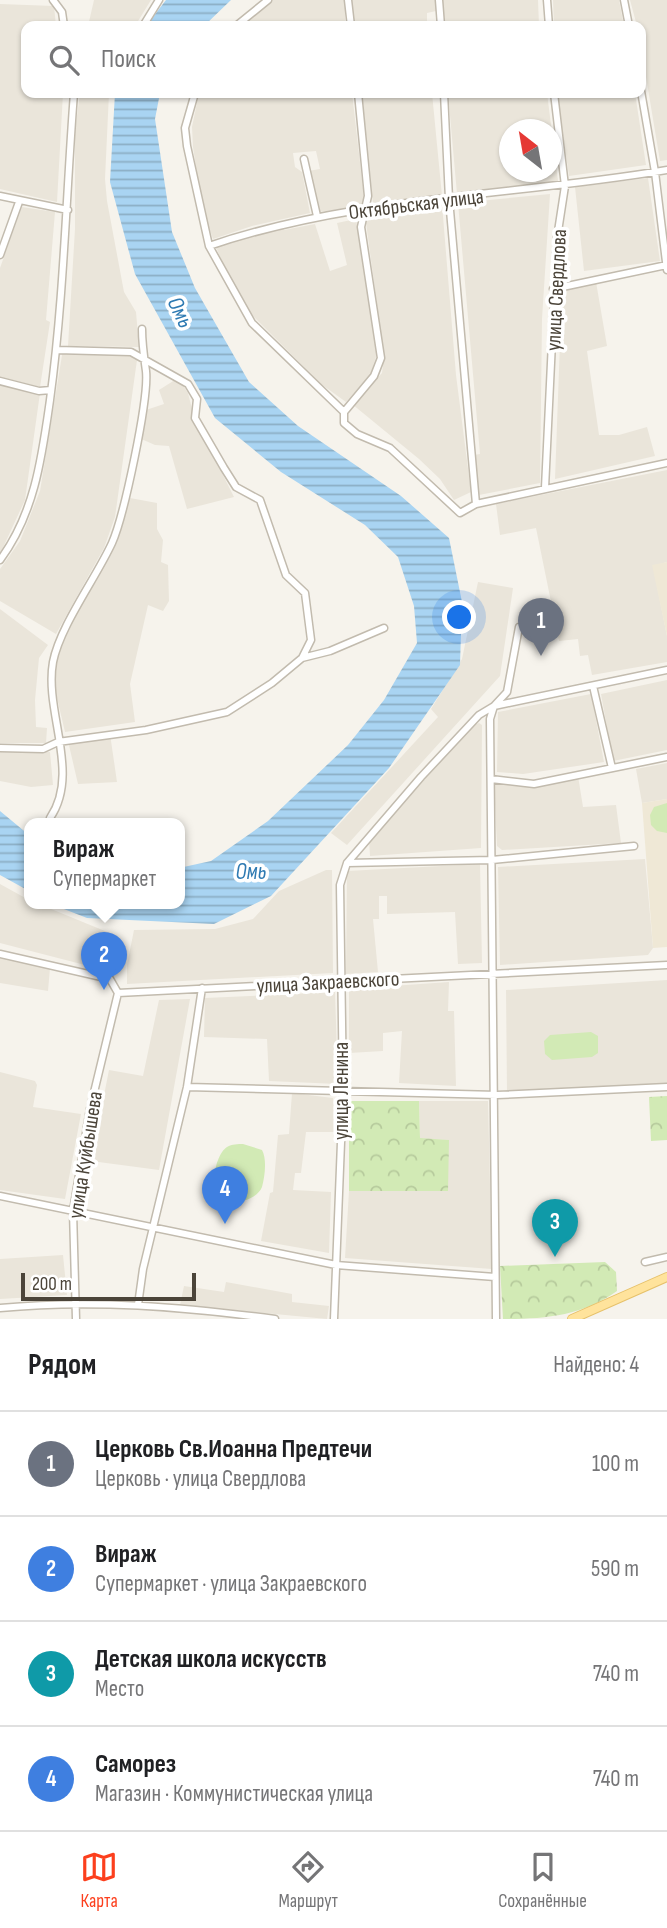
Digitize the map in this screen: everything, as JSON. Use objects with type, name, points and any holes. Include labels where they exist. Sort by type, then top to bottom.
[{"type":"main road","points":[[573,1319],[667,1277]]},
{"type":"street","points":[[53,0],[62,12],[63,21]]},
{"type":"street","points":[[146,21],[159,0]]},
{"type":"street","points":[[242,21],[268,0]]},
{"type":"street","points":[[348,0],[350,21]]},
{"type":"street","points":[[439,0],[441,21]]},
{"type":"street","points":[[547,0],[549,21]]},
{"type":"street","points":[[624,0],[628,21]]},
{"type":"street","points":[[0,560],[31,499],[51,390],[57,350],[68,210],[74,98]]},
{"type":"street","points":[[194,98],[186,128],[187,146],[209,246],[253,323],[344,411]]},
{"type":"street","points":[[358,98],[368,197],[361,227],[381,358],[374,376],[344,411],[344,423],[390,448],[460,513],[476,504],[667,463]]},
{"type":"street","points":[[444,98],[449,199],[476,504]]},
{"type":"street","name":"улица Свердлова","points":[[545,488],[553,289],[565,186],[555,98]]},
{"type":"street","points":[[553,289],[667,267],[642,98]]},
{"type":"street","points":[[303,159],[317,216]]},
{"type":"street","name":"Октябрьская улица","points":[[209,246],[254,230],[317,216],[565,186],[667,170]]},
{"type":"street","points":[[0,196],[68,210]]},
{"type":"street","points":[[0,255],[19,202]]},
{"type":"street","points":[[50,818],[60,805],[62,762],[50,682],[54,659],[61,639],[97,575],[121,520],[145,389],[142,329]]},
{"type":"street","points":[[0,748],[43,749],[58,742],[146,730],[227,712],[272,683],[302,658],[311,640],[305,593],[286,575],[260,500],[236,487],[195,418],[197,399],[188,384],[131,352],[57,350]]},
{"type":"street","points":[[0,381],[39,391],[51,390]]},
{"type":"street","points":[[347,863],[479,715],[494,706],[508,692],[519,627]]},
{"type":"street","points":[[302,658],[330,651],[384,628]]},
{"type":"street","points":[[494,706],[667,670]]},
{"type":"street","points":[[593,686],[612,768]]},
{"type":"street","points":[[494,706],[490,719],[496,1319]]},
{"type":"street","points":[[491,779],[534,783],[667,757]]},
{"type":"street","points":[[347,863],[492,860],[634,846]]},
{"type":"street","name":"улица Ленина","points":[[334,1319],[343,1092],[340,885],[347,863]]},
{"type":"street","points":[[0,954],[110,979],[117,993]]},
{"type":"street","name":"улица Закраевского","points":[[117,993],[667,965]]},
{"type":"street","points":[[138,1305],[152,1227],[187,1087],[202,988]]},
{"type":"street","name":"улица Куйбышева","points":[[76,1319],[73,1211],[90,1109],[117,993]]},
{"type":"street","points":[[187,1087],[492,1095],[667,1087]]},
{"type":"street","points":[[0,1196],[336,1265],[495,1277]]},
{"type":"street","points":[[645,1262],[667,1257]]},
{"type":"street","points":[[0,1308],[74,1304],[138,1305],[275,1319]]},
{"type":"shaded area","points":[[94,0],[151,0],[138,21],[89,21]]},
{"type":"shaded area","points":[[271,0],[346,0],[345,21],[248,21]]},
{"type":"shaded area","points":[[351,0],[436,0],[436,11],[427,13],[427,21],[354,21]]},
{"type":"shaded area","points":[[441,0],[538,0],[539,21],[443,21]]},
{"type":"shaded area","points":[[553,0],[619,0],[623,21],[554,21]]},
{"type":"shaded area","points":[[630,0],[667,0],[667,160],[660,161],[646,77],[646,21],[636,21]]},
{"type":"shaded area","points":[[0,4],[54,6],[56,21],[21,21],[21,98],[63,98],[57,202],[0,189]]},
{"type":"shaded area","points":[[79,98],[109,98],[105,179],[107,201],[124,292],[136,312],[139,347],[68,346],[75,229],[75,131]]},
{"type":"shaded area","points":[[198,98],[353,98],[365,206],[318,212],[308,171],[320,169],[316,151],[293,153],[295,167],[302,172],[310,213],[252,226],[213,239],[202,207],[192,127]]},
{"type":"shaded area","points":[[362,98],[432,98],[442,196],[373,204]]},
{"type":"shaded area","points":[[448,98],[548,98],[551,119],[499,119],[499,182],[550,182],[457,194]]},
{"type":"shaded area","points":[[558,98],[636,98],[646,165],[569,176]]},
{"type":"shaded area","points":[[648,178],[660,261],[584,271],[575,187]]},
{"type":"shaded area","points":[[550,194],[542,319],[540,483],[479,495],[474,455],[480,454],[458,203]]},
{"type":"shaded area","points":[[442,204],[456,375],[471,492],[454,500],[440,479],[419,459],[352,404],[382,373],[384,356],[366,223],[371,213]]},
{"type":"shaded area","points":[[22,207],[55,212],[46,320],[50,322],[40,387],[0,377],[0,268]]},
{"type":"shaded area","points":[[356,219],[378,351],[370,375],[346,402],[321,384],[249,312],[232,287],[216,247],[283,227],[284,230],[315,224],[330,271],[347,265],[337,223]]},
{"type":"shaded area","points":[[596,282],[607,346],[587,351],[599,435],[619,435],[647,427],[655,456],[555,479],[562,288]]},
{"type":"shaded area","points":[[63,349],[132,354],[137,360],[115,517],[104,548],[56,634],[0,601],[0,569],[20,541],[40,491]]},
{"type":"shaded area","points":[[178,378],[188,393],[194,417],[234,497],[187,509],[169,446],[155,445],[139,438],[146,410],[164,404],[159,390]]},
{"type":"shaded area","points":[[0,382],[40,393],[25,500],[0,554]]},
{"type":"shaded area","points":[[667,470],[667,562],[653,566],[667,636],[667,662],[592,675],[588,655],[580,656],[578,639],[559,641],[536,528],[500,535],[496,504]]},
{"type":"shaded area","points":[[130,498],[157,503],[157,529],[163,540],[161,562],[168,565],[169,601],[163,611],[148,605],[130,684],[135,722],[65,732],[53,681],[55,655],[115,539]]},
{"type":"shaded area","points":[[667,562],[667,636],[652,565]]},
{"type":"shaded area","points":[[478,582],[513,588],[500,676],[347,845],[331,833],[438,717],[431,709],[462,659]]},
{"type":"shaded area","points":[[0,609],[48,645],[39,658],[35,700],[36,727],[47,728],[46,743],[0,743]]},
{"type":"shaded area","points":[[667,680],[667,750],[613,761],[601,694]]},
{"type":"shaded area","points":[[591,694],[604,762],[523,774],[497,772],[498,712]]},
{"type":"shaded area","points":[[479,723],[482,725],[481,848],[370,856],[369,839],[421,784],[467,728]]},
{"type":"shaded area","points":[[110,734],[117,782],[78,784],[68,741]]},
{"type":"shaded area","points":[[0,750],[50,752],[53,785],[31,787],[0,781]]},
{"type":"shaded area","points":[[667,763],[667,799],[642,803],[636,769]]},
{"type":"shaded area","points":[[578,776],[583,807],[616,805],[621,843],[502,850],[497,846],[494,783],[546,783]]},
{"type":"shaded area","points":[[667,799],[667,947],[653,948],[642,803]]},
{"type":"shaded area","points":[[645,859],[653,948],[648,955],[500,965],[498,867]]},
{"type":"shaded area","points":[[480,864],[482,963],[458,964],[455,912],[387,914],[387,896],[379,896],[379,919],[373,919],[378,972],[346,974],[347,871]]},
{"type":"shaded area","points":[[326,870],[332,870],[333,973],[127,984],[127,965],[134,930],[215,929],[253,919],[279,891]]},
{"type":"shaded area","points":[[0,884],[24,897],[24,909],[51,909],[117,936],[112,972],[0,943]]},
{"type":"shaded area","points":[[0,956],[50,968],[48,991],[0,983]]},
{"type":"shaded area","points":[[667,980],[667,1084],[507,1091],[506,990]]},
{"type":"shaded area","points":[[449,982],[448,1011],[454,1011],[456,1086],[399,1083],[402,1031],[383,1033],[383,1051],[349,1053],[349,989]]},
{"type":"shaded area","points":[[335,992],[338,1084],[269,1081],[267,1039],[204,1037],[205,998]]},
{"type":"shaded area","points":[[190,999],[159,1170],[91,1161],[109,1070],[143,1076],[159,1000]]},
{"type":"shaded area","points":[[0,1072],[35,1081],[37,1085],[33,1107],[81,1114],[65,1199],[0,1190]]},
{"type":"shaded area","points":[[292,1093],[333,1098],[334,1132],[306,1132],[301,1173],[295,1173],[293,1190],[331,1192],[329,1253],[261,1241],[270,1193],[273,1192],[278,1135],[289,1134]]},
{"type":"shaded area","points":[[419,1101],[488,1101],[492,1269],[345,1258],[349,1191],[448,1191],[448,1140],[420,1139]]},
{"type":"shaded area","points":[[63,1255],[67,1295],[0,1299],[0,1259]]},
{"type":"shaded area","points":[[226,1282],[292,1294],[292,1302],[329,1306],[327,1319],[180,1305],[184,1286],[224,1292]]},
{"type":"green space","points":[[667,803],[667,833],[657,831],[651,825],[650,815],[654,807]]},
{"type":"green space","points":[[591,1032],[598,1036],[598,1053],[592,1057],[552,1060],[545,1054],[544,1041],[550,1035]]},
{"type":"green space","points":[[667,1096],[667,1140],[651,1141],[649,1097]]},
{"type":"green space","points":[[349,1101],[419,1101],[420,1138],[449,1140],[448,1191],[349,1191]]},
{"type":"green space","points":[[243,1144],[262,1150],[265,1168],[262,1187],[248,1199],[227,1200],[215,1187],[216,1168],[223,1150]]},
{"type":"green space","points":[[605,1262],[616,1272],[617,1291],[604,1299],[563,1314],[503,1319],[500,1266]]},
{"type":"water","points":[[166,0],[231,0],[209,21],[150,21]]},
{"type":"water","name":"Омь","points":[[115,98],[159,98],[155,119],[172,232],[195,288],[249,382],[298,426],[401,496],[449,538],[462,602],[460,665],[389,768],[271,896],[214,924],[87,918],[64,909],[185,909],[185,867],[211,861],[268,821],[348,745],[384,700],[417,643],[414,606],[398,557],[365,525],[281,472],[215,418],[135,274],[110,182]]},
{"type":"water","points":[[0,811],[24,831],[24,888],[0,875]]},
{"type":"place","name":"Церковь Св.Иоанна Предтечи","points":[[541,656]]},
{"type":"place","name":"Вираж","points":[[104,990]]},
{"type":"place","name":"Саморез","points":[[225,1224]]},
{"type":"place","name":"Детская школа искусств","points":[[555,1257]]}]
